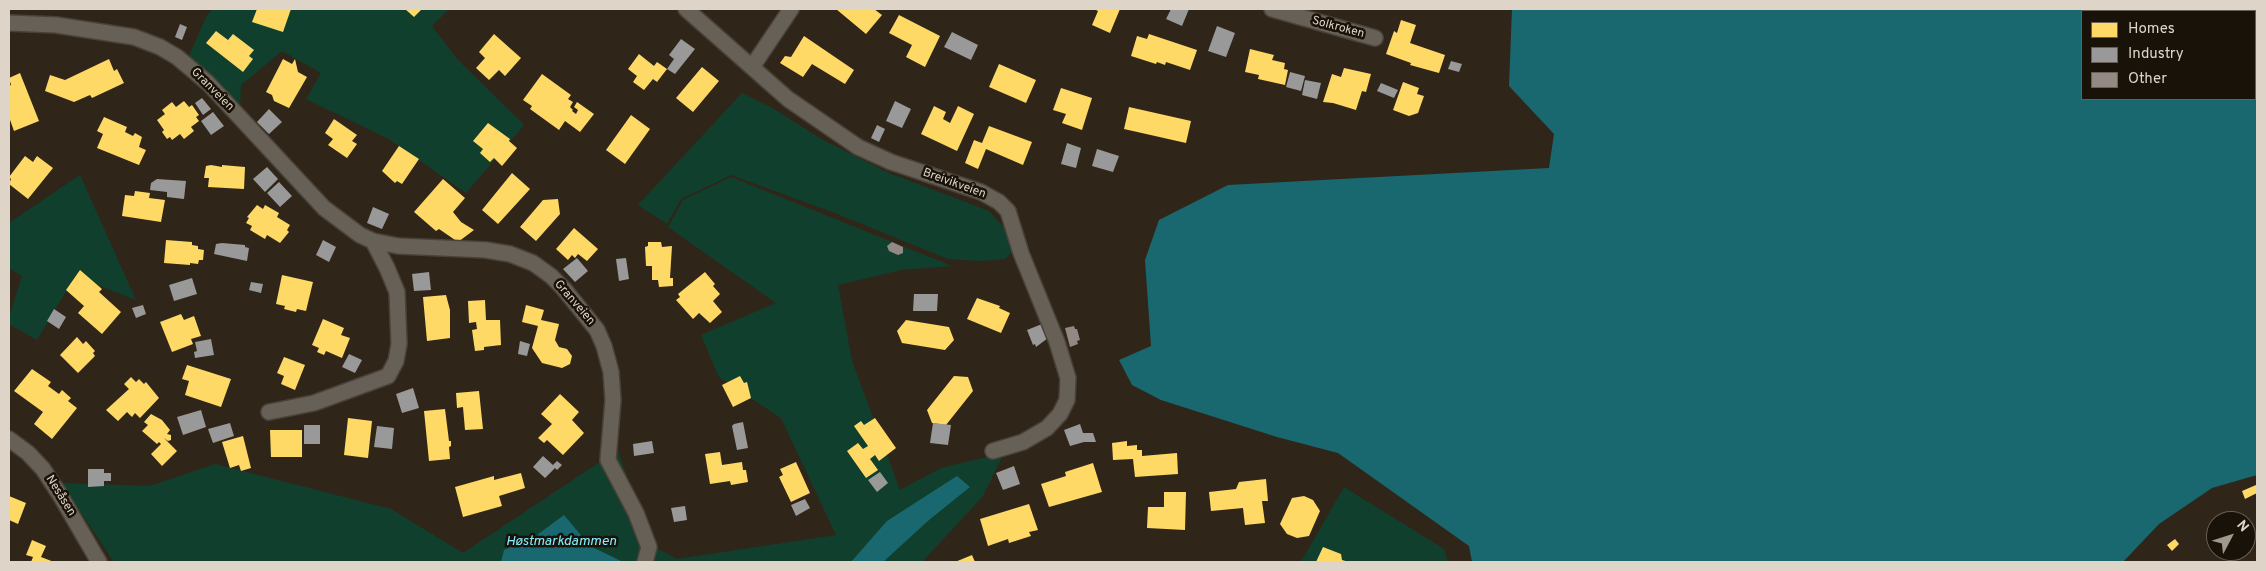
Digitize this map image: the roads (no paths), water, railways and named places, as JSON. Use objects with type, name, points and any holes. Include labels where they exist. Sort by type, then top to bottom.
[{"type":"street","name":"Breivikveien","points":[[686,9],[788,99],[858,147],[891,162],[980,192],[999,202],[1008,211],[1021,252],[1057,342],[1068,378],[1068,400],[1060,414],[1046,428],[1023,442],[993,451]]},
{"type":"street","points":[[752,67],[791,9]]},
{"type":"street","name":"Solkroken","points":[[1272,9],[1375,38]]},
{"type":"street","name":"Granveien","points":[[9,23],[56,25],[134,37],[160,47],[177,57],[208,83],[324,208],[342,223],[372,241],[398,246],[486,250],[510,254],[532,263],[551,276],[584,312],[597,330],[611,372],[613,400],[608,460],[636,514],[649,547],[645,562]]},
{"type":"street","name":"Granveien","points":[[269,412],[314,403],[388,376],[396,361],[398,344],[397,292],[387,268],[372,241]]},
{"type":"street","name":"Nesåsen","points":[[9,439],[28,453],[43,469],[99,562]]},
{"type":"water","points":[[1512,9],[2257,9],[2257,475],[2212,488],[2159,524],[2123,562],[1472,562],[1469,546],[1338,453],[1277,437],[1161,400],[1132,385],[1119,360],[1151,346],[1145,260],[1159,220],[1228,185],[1549,168],[1554,134],[1509,86]]},
{"type":"water","points":[[957,476],[970,487],[929,520],[883,562],[851,562],[887,521]]},
{"type":"water","name":"Høstmarkdammen","points":[[564,515],[590,546],[623,562],[501,562],[504,550],[537,535]]}]
